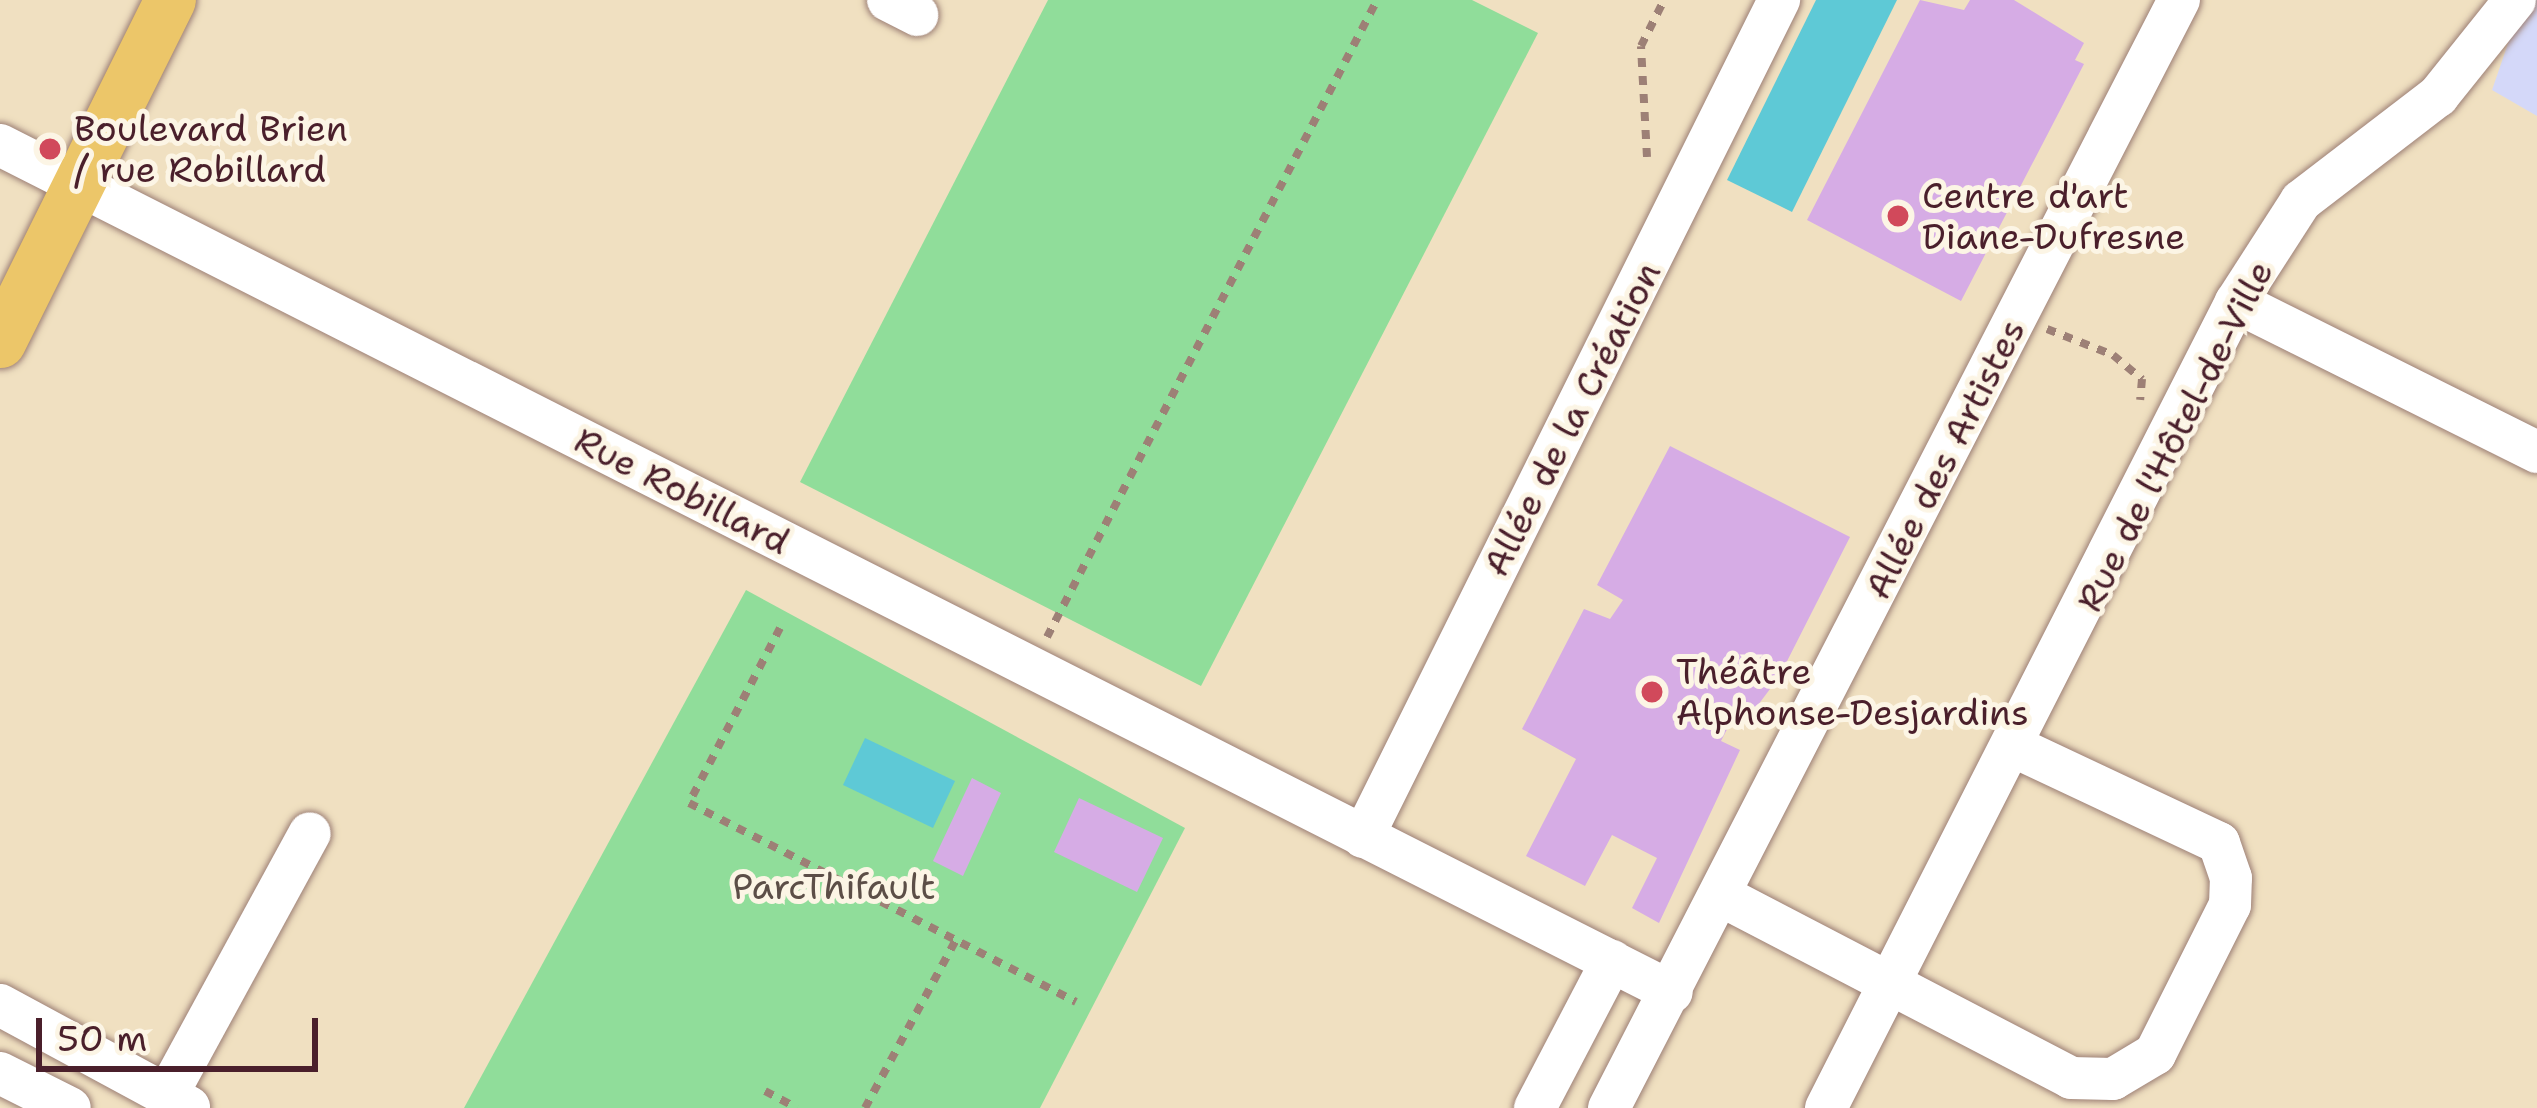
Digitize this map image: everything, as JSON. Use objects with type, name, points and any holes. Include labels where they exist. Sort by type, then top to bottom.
[{"type":"main road","points":[[0,342],[170,0]]},
{"type":"main road","points":[[0,311],[77,183]]},
{"type":"street","name":"Allée de la Création","points":[[1363,836],[1779,0]]},
{"type":"street","name":"Allée des Artistes","points":[[1609,1108],[2179,0]]},
{"type":"street","name":"Rue de l'Hôtel-de-Ville","points":[[1826,1108],[2015,747],[2236,302],[2301,200],[2438,96],[2501,32],[2515,0]]},
{"type":"street","name":"Rue Robillard","points":[[0,145],[1029,671],[1672,992]]},
{"type":"street","points":[[2236,302],[2537,452]]},
{"type":"street","points":[[1720,895],[2071,1078],[2113,1079],[2155,1054],[2230,905],[2219,843],[2015,747]]},
{"type":"street","points":[[0,1005],[179,1102],[310,833]]},
{"type":"street","points":[[1535,1108],[1612,961]]},
{"type":"street","points":[[0,1072],[70,1108]]},
{"type":"path","points":[[1029,671],[1377,0]]},
{"type":"path","points":[[1647,157],[1641,46],[1664,0]]},
{"type":"path","points":[[2018,318],[2113,355],[2141,379],[2139,413]]},
{"type":"path","points":[[780,628],[689,803],[1076,1003]]},
{"type":"path","points":[[865,1108],[956,940]]},
{"type":"path","points":[[765,1091],[797,1108]]},
{"type":"shaded area","points":[[2523,0],[2537,0],[2537,116],[2492,90]]},
{"type":"green space","points":[[1048,0],[1472,0],[1538,33],[1201,686],[800,482]]},
{"type":"green space","name":"ParcThifault","points":[[746,590],[1185,828],[1040,1108],[464,1108]]},
{"type":"water","points":[[1816,0],[1897,0],[1792,212],[1727,180]]},
{"type":"water","points":[[865,738],[955,781],[933,828],[843,785]]},
{"type":"building","points":[[1920,0],[1964,10],[1970,0],[2014,0],[2084,43],[2075,60],[2084,64],[1961,301],[1807,220]]},
{"type":"building","name":"Théâtre Alphonse-Desjardins","points":[[1670,446],[1850,537],[1779,677],[1752,713],[1738,708],[1721,741],[1740,750],[1659,923],[1632,908],[1657,858],[1612,835],[1585,886],[1526,856],[1576,759],[1522,729],[1584,609],[1610,619],[1623,600],[1597,585]]},
{"type":"building","points":[[972,778],[1001,793],[963,876],[933,861]]},
{"type":"building","points":[[1079,798],[1163,838],[1137,892],[1054,852]]},
{"type":"place","name":"Boulevard Brien / rue Robillard","points":[[50,149]]},
{"type":"place","name":"Centre d'art Diane-Dufresne","points":[[1898,216]]},
{"type":"place","name":"Théâtre Alphonse-Desjardins","points":[[1652,692]]}]
